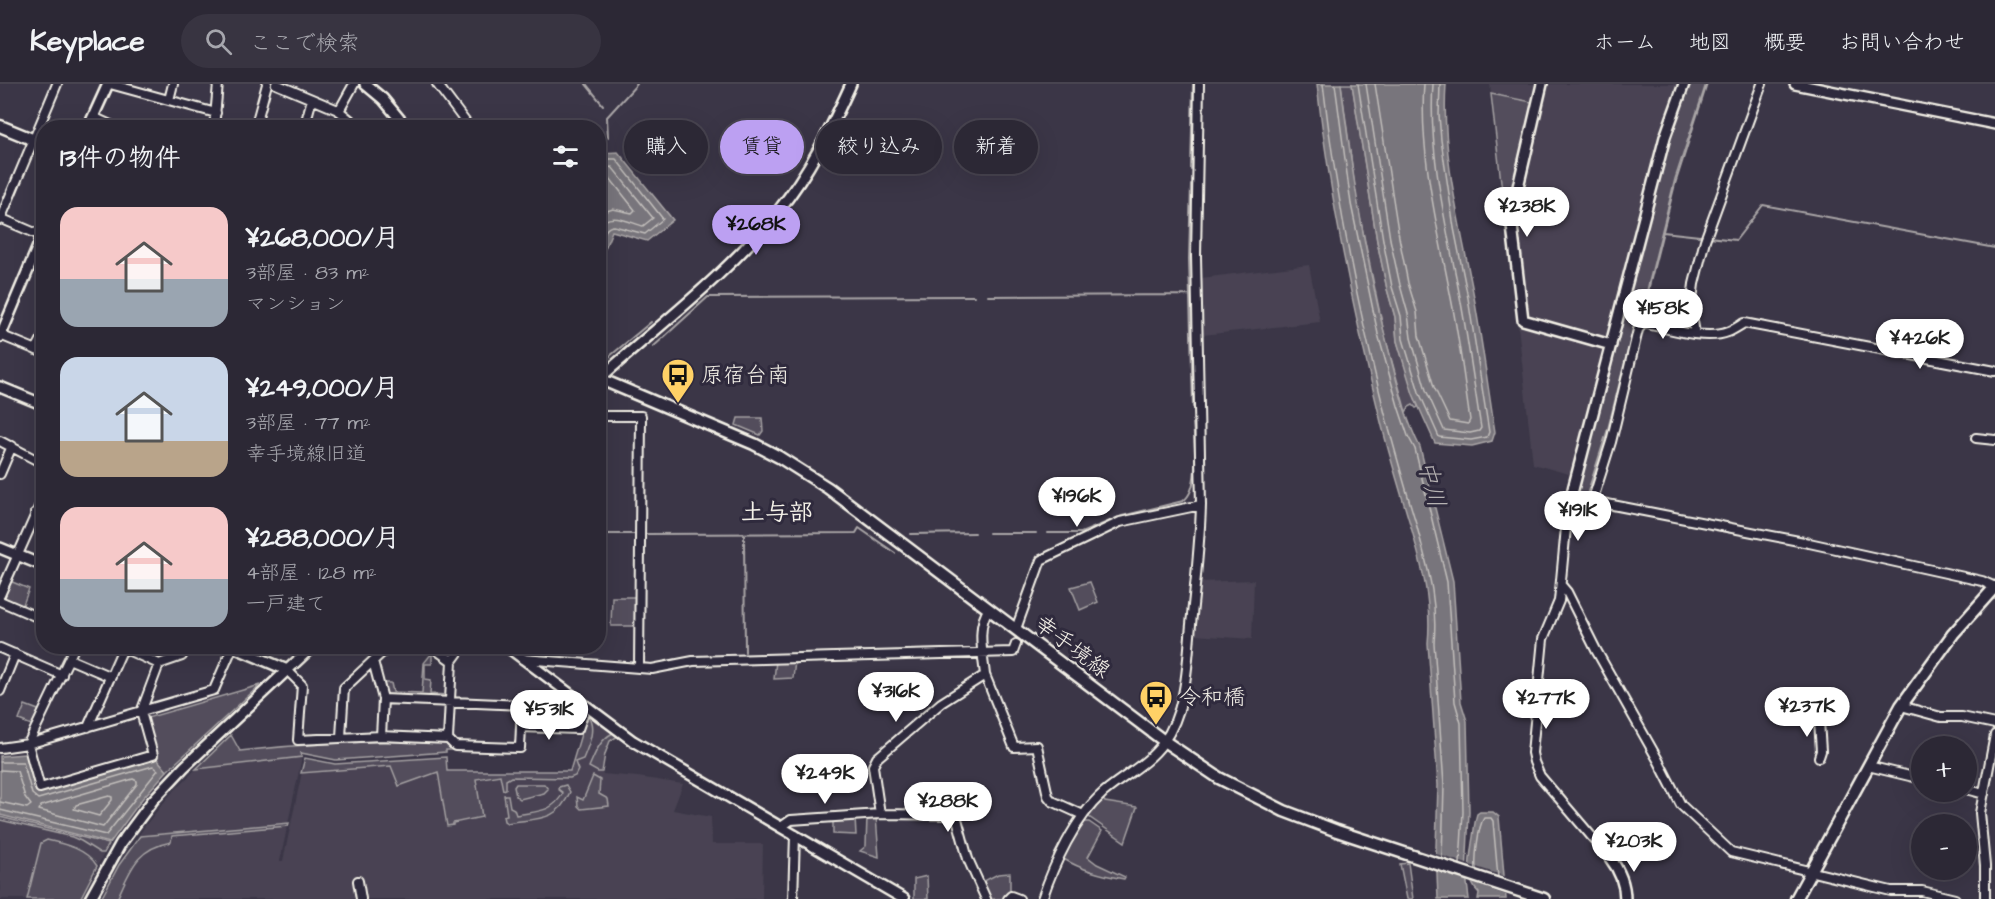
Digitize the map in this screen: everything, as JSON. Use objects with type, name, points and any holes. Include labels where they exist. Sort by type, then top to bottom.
[{"type":"main road","points":[[0,126],[36,141]]},
{"type":"main road","name":"幸手境線","points":[[606,382],[754,444],[779,457],[843,498],[1164,741],[1219,778],[1284,811],[1337,831],[1544,899]]},
{"type":"main road","points":[[1796,899],[1901,706],[1953,634],[1995,587]]},
{"type":"street","points":[[45,120],[57,84]]},
{"type":"street","points":[[92,120],[109,84],[216,112]]},
{"type":"street","points":[[169,100],[173,84]]},
{"type":"street","points":[[215,120],[218,84]]},
{"type":"street","points":[[257,120],[267,84]]},
{"type":"street","points":[[276,84],[350,118]]},
{"type":"street","points":[[339,111],[354,84]]},
{"type":"street","points":[[365,84],[383,99],[400,120]]},
{"type":"street","points":[[437,84],[464,120]]},
{"type":"street","points":[[606,373],[752,242],[779,210],[818,151],[851,84]]},
{"type":"street","points":[[1042,899],[1059,859],[1083,815],[1101,795],[1144,762],[1164,741],[1178,714],[1184,690],[1200,538],[1201,505],[1196,256],[1200,84]]},
{"type":"street","points":[[1542,84],[1511,217],[1523,321],[1611,345]]},
{"type":"street","points":[[1625,899],[1623,880],[1618,868],[1540,776],[1534,762],[1532,743],[1543,639],[1559,601],[1571,497],[1665,137],[1684,84]]},
{"type":"street","points":[[1695,333],[1691,308],[1694,284],[1705,240],[1762,84]]},
{"type":"street","points":[[1795,84],[1824,87],[1995,124]]},
{"type":"street","points":[[306,120],[312,99]]},
{"type":"street","points":[[93,117],[100,120]]},
{"type":"street","points":[[36,146],[0,219],[36,232]]},
{"type":"street","points":[[36,251],[0,336],[36,350]]},
{"type":"street","points":[[1592,502],[1611,442],[1638,330],[1643,323],[1716,335],[1727,333],[1744,323],[1995,371]]},
{"type":"street","points":[[0,387],[36,402]]},
{"type":"street","points":[[606,416],[641,416],[639,669]]},
{"type":"street","points":[[1976,438],[1995,440]]},
{"type":"street","points":[[0,441],[36,460]]},
{"type":"street","points":[[0,474],[12,446]]},
{"type":"street","points":[[1571,497],[1837,549],[1982,581],[1995,587]]},
{"type":"street","points":[[1016,629],[1041,560],[1120,522],[1201,505]]},
{"type":"street","points":[[0,595],[35,513]]},
{"type":"street","points":[[0,548],[36,563]]},
{"type":"street","points":[[1562,585],[1681,805],[1731,852],[1891,891],[1922,891],[1955,899]]},
{"type":"street","points":[[0,601],[36,617]]},
{"type":"street","points":[[990,609],[983,619],[982,653],[985,675],[1014,747],[1037,746],[1048,796],[1052,801],[1083,815]]},
{"type":"street","points":[[522,659],[652,669],[693,661],[1012,652],[1016,644]]},
{"type":"street","points":[[0,648],[62,675]]},
{"type":"street","points":[[0,691],[15,654]]},
{"type":"street","points":[[71,654],[28,744],[40,788],[153,755],[141,712],[159,664]]},
{"type":"street","points":[[88,727],[120,654]]},
{"type":"street","points":[[138,654],[159,664],[183,654]]},
{"type":"street","points":[[0,748],[28,744],[214,690],[229,654]]},
{"type":"street","points":[[249,654],[287,670],[302,686],[298,740],[381,736],[448,739],[455,746],[520,748],[522,705],[383,699]]},
{"type":"street","points":[[90,899],[121,843],[153,800],[184,767],[305,654]]},
{"type":"street","points":[[341,737],[344,688],[381,654]]},
{"type":"street","points":[[442,654],[452,661]]},
{"type":"street","points":[[448,739],[452,661],[457,654]]},
{"type":"street","points":[[516,654],[633,741],[904,899]]},
{"type":"street","points":[[69,659],[111,677]]},
{"type":"street","points":[[374,661],[383,699],[381,736]]},
{"type":"street","points":[[880,814],[873,766],[877,758],[941,703],[985,675]]},
{"type":"street","points":[[521,727],[579,729],[586,706]]},
{"type":"street","points":[[1901,706],[1941,717],[1962,717],[1995,724]]},
{"type":"street","points":[[1819,721],[1821,751],[1819,757]]},
{"type":"street","points":[[1984,899],[1985,866],[1980,813],[1995,735]]},
{"type":"street","points":[[1868,766],[1911,776]]},
{"type":"street","points":[[1977,792],[1984,794]]},
{"type":"street","points":[[781,827],[791,820],[880,814],[956,815],[968,859],[986,899]]},
{"type":"street","points":[[793,899],[795,835]]},
{"type":"street","points":[[358,881],[361,899]]},
{"type":"street","points":[[1008,899],[1011,896],[1019,899]]},
{"type":"shaded area","points":[[1341,84],[1352,84],[1377,241],[1395,317],[1397,341],[1418,407],[1413,405],[1406,412],[1384,333],[1357,203]]},
{"type":"shaded area","points":[[1490,84],[1536,84],[1532,102],[1491,94]]},
{"type":"shaded area","points":[[1548,84],[1679,84],[1658,140],[1608,334],[1603,337],[1531,318],[1528,313],[1517,215]]},
{"type":"shaded area","points":[[1689,84],[1706,84],[1675,179],[1641,314],[1633,329],[1608,428],[1586,497],[1579,496],[1577,492],[1670,136]]},
{"type":"shaded area","points":[[1491,94],[1532,102],[1505,217]]},
{"type":"shaded area","points":[[1309,265],[1320,322],[1203,335],[1201,278]]},
{"type":"shaded area","points":[[1518,326],[1599,346],[1603,353],[1572,475],[1533,464]]},
{"type":"shaded area","points":[[738,418],[762,418],[763,431],[760,435],[736,425]]},
{"type":"shaded area","points":[[1254,580],[1252,639],[1194,635],[1200,582]]},
{"type":"shaded area","points":[[10,581],[29,589],[22,607],[3,597]]},
{"type":"shaded area","points":[[1090,582],[1098,602],[1080,610],[1071,587]]},
{"type":"shaded area","points":[[612,597],[638,597],[637,626],[611,626]]},
{"type":"shaded area","points":[[432,654],[432,664],[425,664],[425,679],[431,680],[430,694],[447,695],[444,699],[387,697],[384,694],[382,683],[391,683],[393,692],[422,693],[424,663]]},
{"type":"shaded area","points":[[776,661],[795,661],[793,678],[774,679]]},
{"type":"shaded area","points":[[260,685],[167,771],[157,759],[147,718]]},
{"type":"shaded area","points":[[25,705],[41,711],[34,726],[19,720]]},
{"type":"shaded area","points":[[587,714],[618,736],[610,741],[602,774],[683,784],[673,810],[711,817],[712,844],[763,844],[762,899],[366,899],[362,878],[354,883],[357,899],[101,899],[119,865],[145,826],[169,796],[196,769],[302,757],[280,861],[283,861],[305,758],[335,764],[446,757],[447,771],[570,771]]},
{"type":"shaded area","points":[[587,714],[592,730],[591,736],[583,759],[575,762],[578,770],[575,776],[570,778],[511,777],[506,780],[506,789],[503,790],[500,775],[476,779],[482,817],[453,823],[453,825],[447,826],[438,772],[399,786],[391,766],[301,773],[305,758],[335,764],[446,757],[447,771],[570,771]]},
{"type":"shaded area","points":[[613,733],[618,736],[610,741],[602,772],[598,772],[589,767],[601,743]]},
{"type":"shaded area","points":[[231,735],[240,751],[317,744],[394,741],[445,742],[453,750],[336,760],[301,753],[302,757],[196,769]]},
{"type":"shaded area","points":[[593,776],[600,780],[599,794],[608,799],[609,806],[581,809],[578,806],[577,797],[583,800]]},
{"type":"shaded area","points":[[516,784],[544,784],[548,789],[544,793],[520,799],[516,796],[514,787]]},
{"type":"shaded area","points":[[566,785],[570,792],[565,802],[552,814],[536,819],[507,823],[504,821],[503,816],[507,815],[504,795],[508,795],[510,807],[514,809],[516,815],[531,813],[549,808],[559,800],[563,793],[558,789]]},
{"type":"shaded area","points":[[1102,798],[1105,802],[1137,807],[1125,842],[1089,817],[1088,814]]},
{"type":"shaded area","points":[[876,816],[879,857],[860,851],[866,846],[867,817]]},
{"type":"shaded area","points":[[0,817],[109,844],[80,899],[0,899]]},
{"type":"shaded area","points":[[0,817],[109,844],[104,853],[100,853],[72,837],[0,820]]},
{"type":"shaded area","points":[[855,818],[856,835],[833,834],[833,819]]},
{"type":"shaded area","points":[[1082,822],[1089,822],[1102,831],[1088,857],[1097,864],[1125,877],[1124,879],[1092,872],[1062,858]]},
{"type":"shaded area","points":[[289,823],[288,826],[172,836],[171,842],[159,845],[142,855],[126,878],[117,899],[101,899],[119,865],[140,836]]},
{"type":"shaded area","points":[[47,840],[82,851],[97,866],[80,899],[27,899],[41,843]]},
{"type":"shaded area","points":[[1408,863],[1413,899],[1407,899],[1400,864]]},
{"type":"shaded area","points":[[1010,873],[1010,893],[1004,899],[989,899],[982,882],[998,874]]},
{"type":"shaded area","points":[[927,876],[928,899],[914,899],[914,879]]},
{"type":"water","points":[[1317,84],[1341,84],[1355,186],[1381,322],[1402,402],[1420,447],[1453,581],[1461,702],[1467,721],[1469,812],[1466,875],[1469,899],[1438,899],[1436,847],[1438,785],[1428,643],[1429,613],[1425,584],[1369,373],[1351,291],[1328,167]]},
{"type":"water","points":[[1352,84],[1446,84],[1445,111],[1449,164],[1482,348],[1495,432],[1492,441],[1472,446],[1435,443],[1413,394],[1397,341],[1395,317],[1377,241]]},
{"type":"water","points":[[618,152],[624,159],[624,174],[636,174],[673,220],[647,241],[612,231],[606,246],[606,153]]},
{"type":"water","points":[[28,755],[38,793],[157,759],[167,771],[142,799],[110,843],[0,815],[0,756]]},
{"type":"water","points":[[1480,812],[1493,812],[1499,817],[1506,899],[1478,899],[1479,893],[1470,876],[1470,856],[1476,818]]},
{"type":"pier","points":[[1433,853],[1507,877],[1509,896],[1434,870]]},
{"type":"waterway","points":[[586,84],[603,105]]},
{"type":"waterway","points":[[608,137],[607,117],[637,84]]},
{"type":"waterway","points":[[1191,170],[1193,84]]},
{"type":"waterway","points":[[1587,496],[1607,435],[1634,329],[1642,314],[1675,184],[1707,84]]},
{"type":"waterway","points":[[1191,184],[1189,259],[1193,407]]},
{"type":"waterway","points":[[1663,232],[1736,240],[1763,205],[1995,248]]},
{"type":"waterway","points":[[988,296],[1189,295]]},
{"type":"waterway","points":[[653,347],[708,297],[974,296]]},
{"type":"waterway","points":[[606,359],[651,322]]},
{"type":"waterway","points":[[1048,533],[1081,533],[1122,516],[1183,501],[1189,495],[1194,476],[1193,421]]},
{"type":"waterway","points":[[646,534],[856,533],[859,528],[895,553]]},
{"type":"waterway","points":[[911,534],[975,533]]},
{"type":"waterway","points":[[989,533],[1036,533]]},
{"type":"waterway","points":[[606,534],[634,534]]},
{"type":"waterway","points":[[744,535],[745,652]]},
{"type":"place","name":"原宿台南","points":[[678,404]]},
{"type":"place","name":"令和橋","points":[[1156,726]]},
{"type":"district","name":"土与部","points":[[777,513]]},
{"type":"water label","name":"中川","points":[[1431,484]]}]
